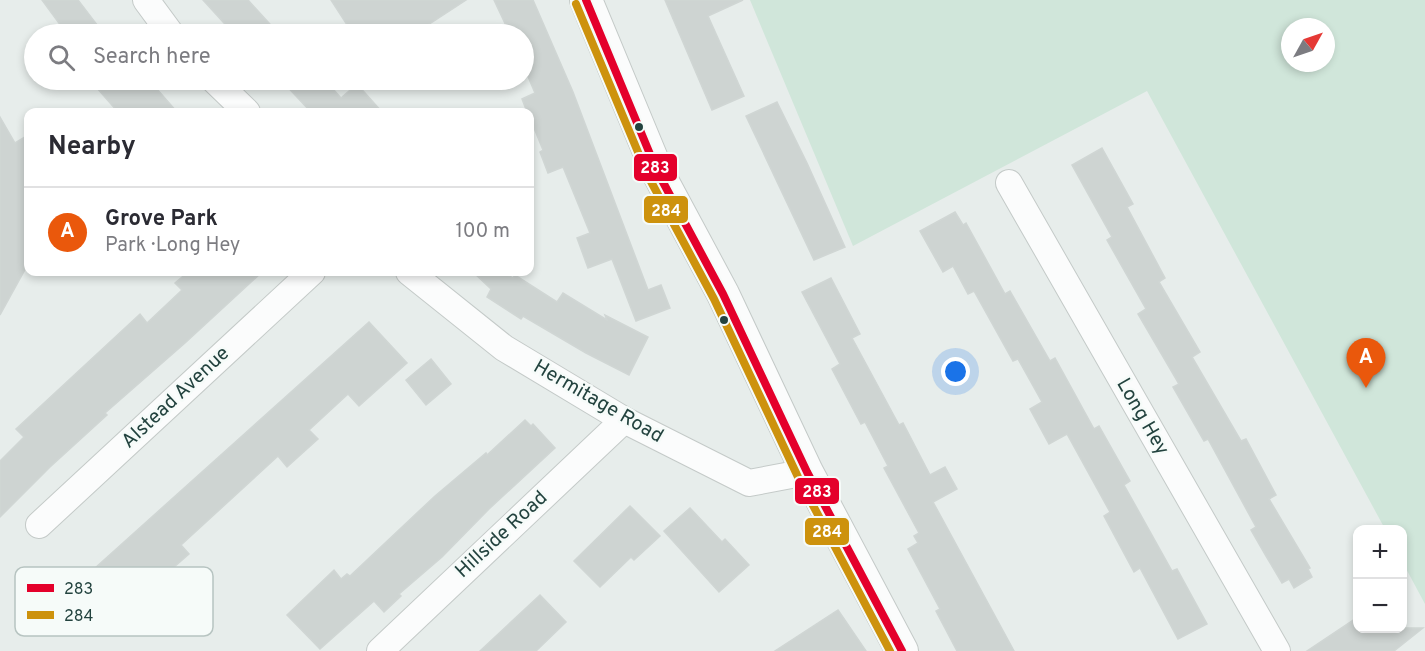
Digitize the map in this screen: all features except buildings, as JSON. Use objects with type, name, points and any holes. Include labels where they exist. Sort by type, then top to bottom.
[{"type":"street","points":[[146,0],[164,24]]},
{"type":"street","points":[[586,0],[657,171],[723,294],[807,472],[902,651]]},
{"type":"street","points":[[224,90],[243,108]]},
{"type":"street","name":"Long Hey","points":[[1009,183],[1277,651]]},
{"type":"street","name":"Alstead Avenue","points":[[39,525],[308,276]]},
{"type":"street","name":"Hermitage Road","points":[[414,276],[504,348],[624,420],[749,483],[807,472]]},
{"type":"street","name":"Hillside Road","points":[[380,651],[624,420]]},
{"type":"green space","points":[[750,0],[1425,0],[1425,604],[1407,570],[1407,525],[1383,525],[1147,91],[853,246]]},
{"type":"transit line","name":"283","points":[[586,0],[657,171],[723,294],[807,472],[902,651]]},
{"type":"transit line","name":"284","points":[[576,4],[648,176],[714,299],[798,477],[890,651]]},
{"type":"place","name":"Grove Park","points":[[1366,388]]}]
